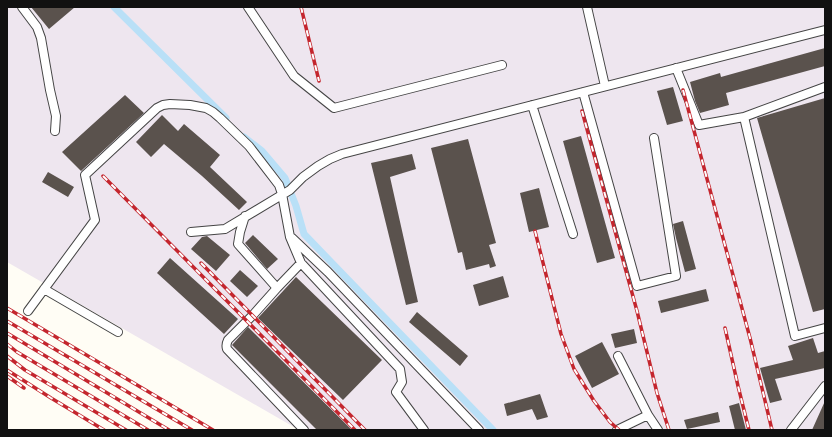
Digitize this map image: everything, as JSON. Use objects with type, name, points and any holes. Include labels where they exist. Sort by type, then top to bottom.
[{"type":"street","points":[[22,7],[37,27],[41,38],[56,116],[56,131]]},
{"type":"street","points":[[248,7],[294,76],[334,108],[502,65]]},
{"type":"street","points":[[587,7],[605,86]]},
{"type":"street","points":[[191,232],[225,229],[290,190],[318,166],[342,154],[825,30]]},
{"type":"street","points":[[676,68],[699,125],[744,117],[825,87]]},
{"type":"street","points":[[583,92],[637,286],[676,276],[654,138]]},
{"type":"street","points":[[28,311],[95,220],[85,175],[157,108],[170,104],[190,105],[206,108],[213,112],[249,146],[279,185],[290,236],[301,263],[400,369],[402,382],[396,392],[424,430]]},
{"type":"street","points":[[532,105],[573,234]]},
{"type":"street","points":[[744,117],[795,336],[825,328]]},
{"type":"street","points":[[245,216],[238,244],[276,288]]},
{"type":"street","points":[[290,236],[328,272],[479,430]]},
{"type":"street","points":[[301,263],[228,340],[226,346],[227,349],[304,430]]},
{"type":"street","points":[[44,289],[118,332]]},
{"type":"street","points":[[618,356],[648,415],[658,430]]},
{"type":"street","points":[[790,430],[825,386]]},
{"type":"street","points":[[617,430],[648,415]]},
{"type":"shaded area","points":[[7,7],[825,7],[825,430],[299,430],[7,262]]},
{"type":"building","points":[[31,7],[75,7],[49,29]]},
{"type":"building","points":[[825,48],[825,66],[726,93],[729,105],[700,113],[690,82],[720,73],[721,77]]},
{"type":"building","points":[[673,87],[683,121],[667,125],[657,91]]},
{"type":"building","points":[[125,95],[144,113],[81,171],[62,152]]},
{"type":"building","points":[[825,98],[825,309],[813,312],[757,118]]},
{"type":"building","points":[[162,115],[178,131],[184,124],[220,155],[210,167],[247,202],[239,210],[164,144],[151,157],[136,142]]},
{"type":"building","points":[[581,136],[615,258],[597,263],[563,141]]},
{"type":"building","points":[[468,139],[496,243],[489,245],[496,266],[490,268],[489,264],[466,270],[462,252],[458,253],[431,148]]},
{"type":"building","points":[[412,154],[416,169],[390,177],[418,302],[406,305],[371,163]]},
{"type":"building","points":[[48,172],[74,187],[68,197],[42,182]]},
{"type":"building","points":[[539,188],[549,227],[529,232],[520,193]]},
{"type":"building","points":[[683,221],[696,269],[685,272],[673,224]]},
{"type":"building","points":[[253,235],[278,259],[267,269],[245,243]]},
{"type":"building","points":[[207,236],[230,255],[216,271],[191,249],[202,237]]},
{"type":"building","points":[[170,258],[238,319],[224,334],[157,273]]},
{"type":"building","points":[[240,270],[258,286],[247,297],[230,281]]},
{"type":"building","points":[[503,276],[509,297],[479,306],[473,285]]},
{"type":"building","points":[[296,277],[382,360],[343,400],[258,318]]},
{"type":"building","points":[[706,289],[709,301],[661,313],[658,301]]},
{"type":"building","points":[[417,312],[468,356],[460,366],[409,322]]},
{"type":"building","points":[[248,327],[352,430],[317,430],[232,345]]},
{"type":"building","points":[[634,329],[637,343],[615,348],[611,334]]},
{"type":"building","points":[[813,338],[818,353],[825,351],[825,368],[775,379],[782,400],[770,403],[760,368],[793,360],[788,346]]},
{"type":"building","points":[[602,342],[619,374],[592,388],[575,356]]},
{"type":"building","points":[[540,394],[548,417],[537,420],[532,409],[507,416],[504,404]]},
{"type":"building","points":[[825,401],[825,430],[812,430]]},
{"type":"building","points":[[739,403],[746,430],[735,430],[729,406]]},
{"type":"building","points":[[718,412],[720,422],[687,429],[684,420]]},
{"type":"waterway","points":[[114,7],[226,118]]},
{"type":"waterway","points":[[244,137],[262,151],[285,178],[296,206],[304,234],[493,430]]},
{"type":"railway","points":[[301,7],[319,81]]},
{"type":"railway","points":[[683,90],[750,338],[772,430]]},
{"type":"railway","points":[[582,111],[637,311],[657,393],[669,430]]},
{"type":"railway","points":[[103,176],[355,430]]},
{"type":"railway","points":[[535,231],[561,334],[574,369],[594,401],[610,422],[619,430]]},
{"type":"railway","points":[[201,263],[365,430]]},
{"type":"railway","points":[[7,308],[213,430]]},
{"type":"railway","points":[[7,321],[192,430]]},
{"type":"railway","points":[[725,328],[749,430]]},
{"type":"railway","points":[[7,333],[169,430]]},
{"type":"railway","points":[[7,344],[17,352],[148,430]]},
{"type":"railway","points":[[7,356],[25,370],[126,430]]},
{"type":"railway","points":[[7,370],[104,430]]},
{"type":"railway","points":[[7,376],[24,388]]}]
